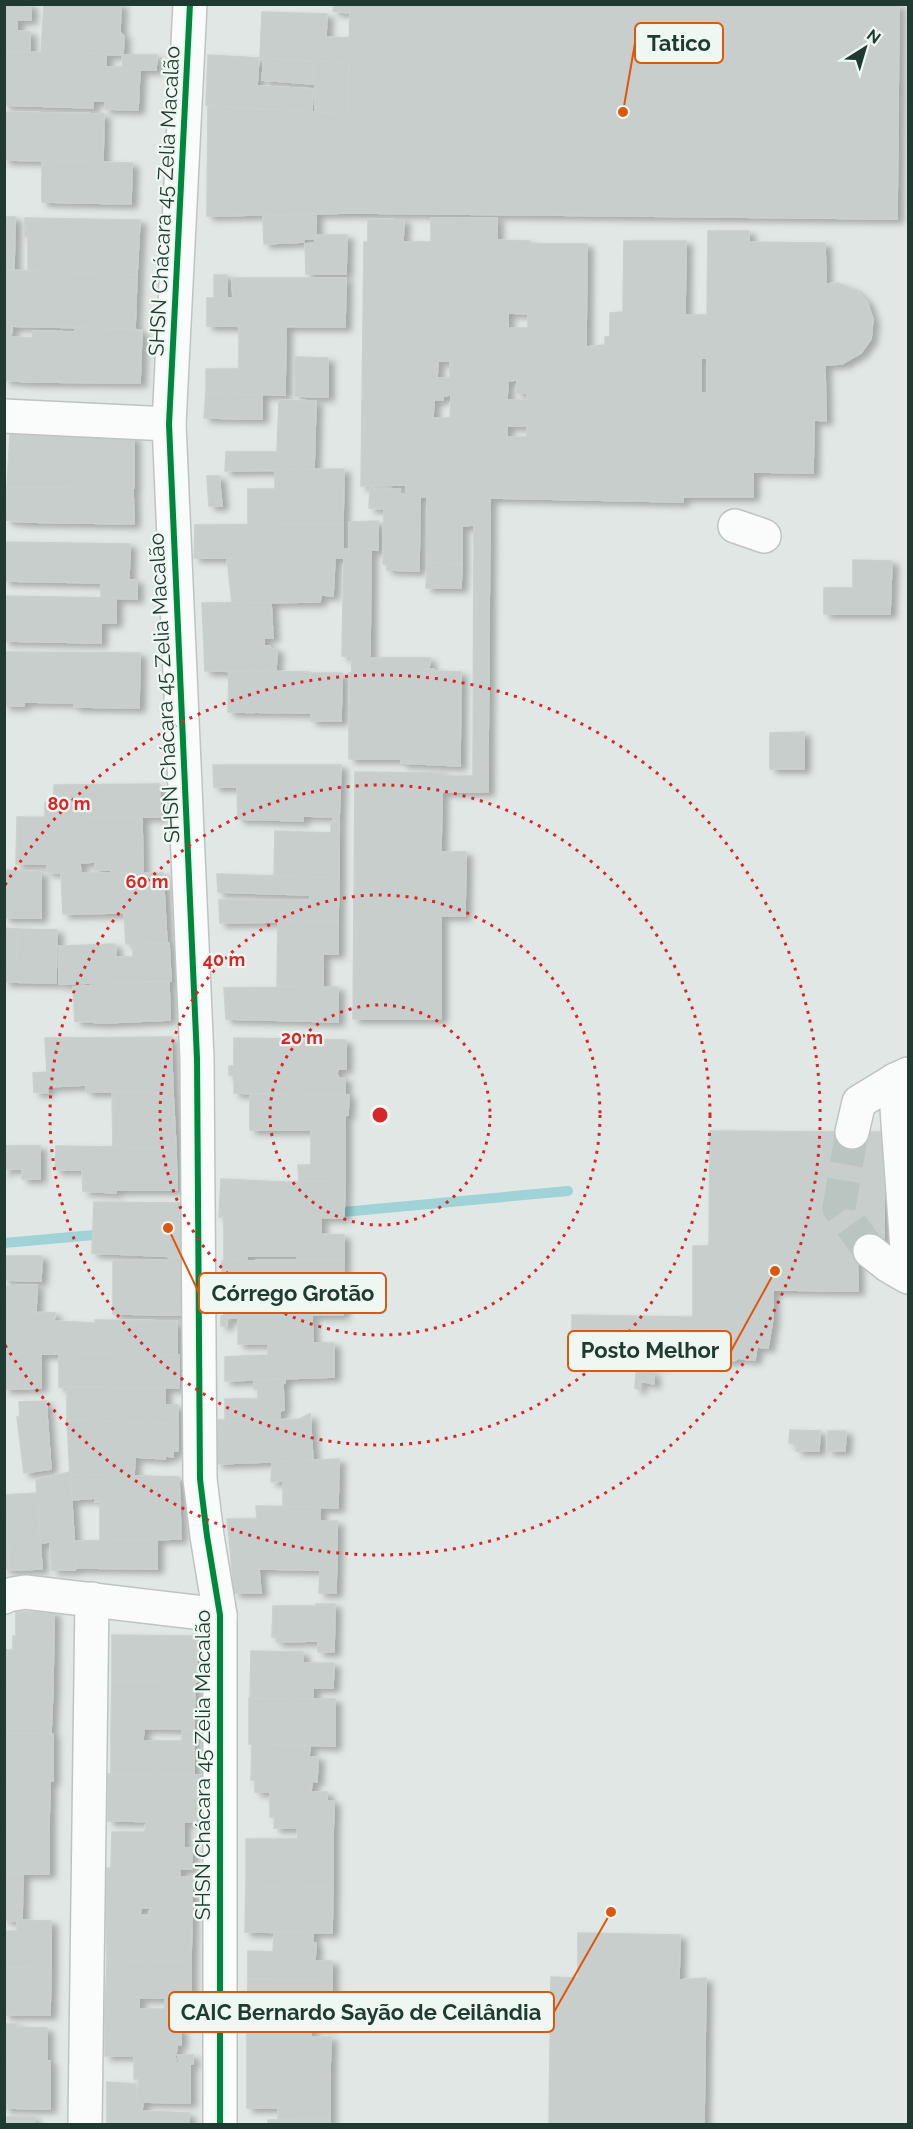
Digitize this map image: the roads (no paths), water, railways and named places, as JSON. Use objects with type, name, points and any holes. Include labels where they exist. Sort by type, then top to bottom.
[{"type":"street","name":"SHSN Chácara 45 Zelia Macalão","points":[[190,4],[169,424],[197,1059],[200,1479],[220,1615],[220,2124]]},
{"type":"street","points":[[4,416],[169,424]]},
{"type":"street","points":[[852,1132],[859,1102],[902,1077],[909,1263]]},
{"type":"street","points":[[870,1251],[889,1266],[909,1277]]},
{"type":"street","points":[[4,1597],[25,1592],[220,1615]]},
{"type":"street","points":[[85,2124],[92,1599]]},
{"type":"waterway","points":[[332,1213],[568,1191]]},
{"type":"waterway","points":[[4,1243],[105,1234]]},
{"type":"tunnel","points":[[852,1132],[839,1208],[870,1251]]},
{"type":"place","name":"Tatico","points":[[623,112]]},
{"type":"place","name":"Córrego Grotão","points":[[168,1228]]},
{"type":"place","name":"Posto Melhor","points":[[775,1271]]},
{"type":"place","name":"CAIC Bernardo Sayão de Ceilândia","points":[[611,1912]]}]
